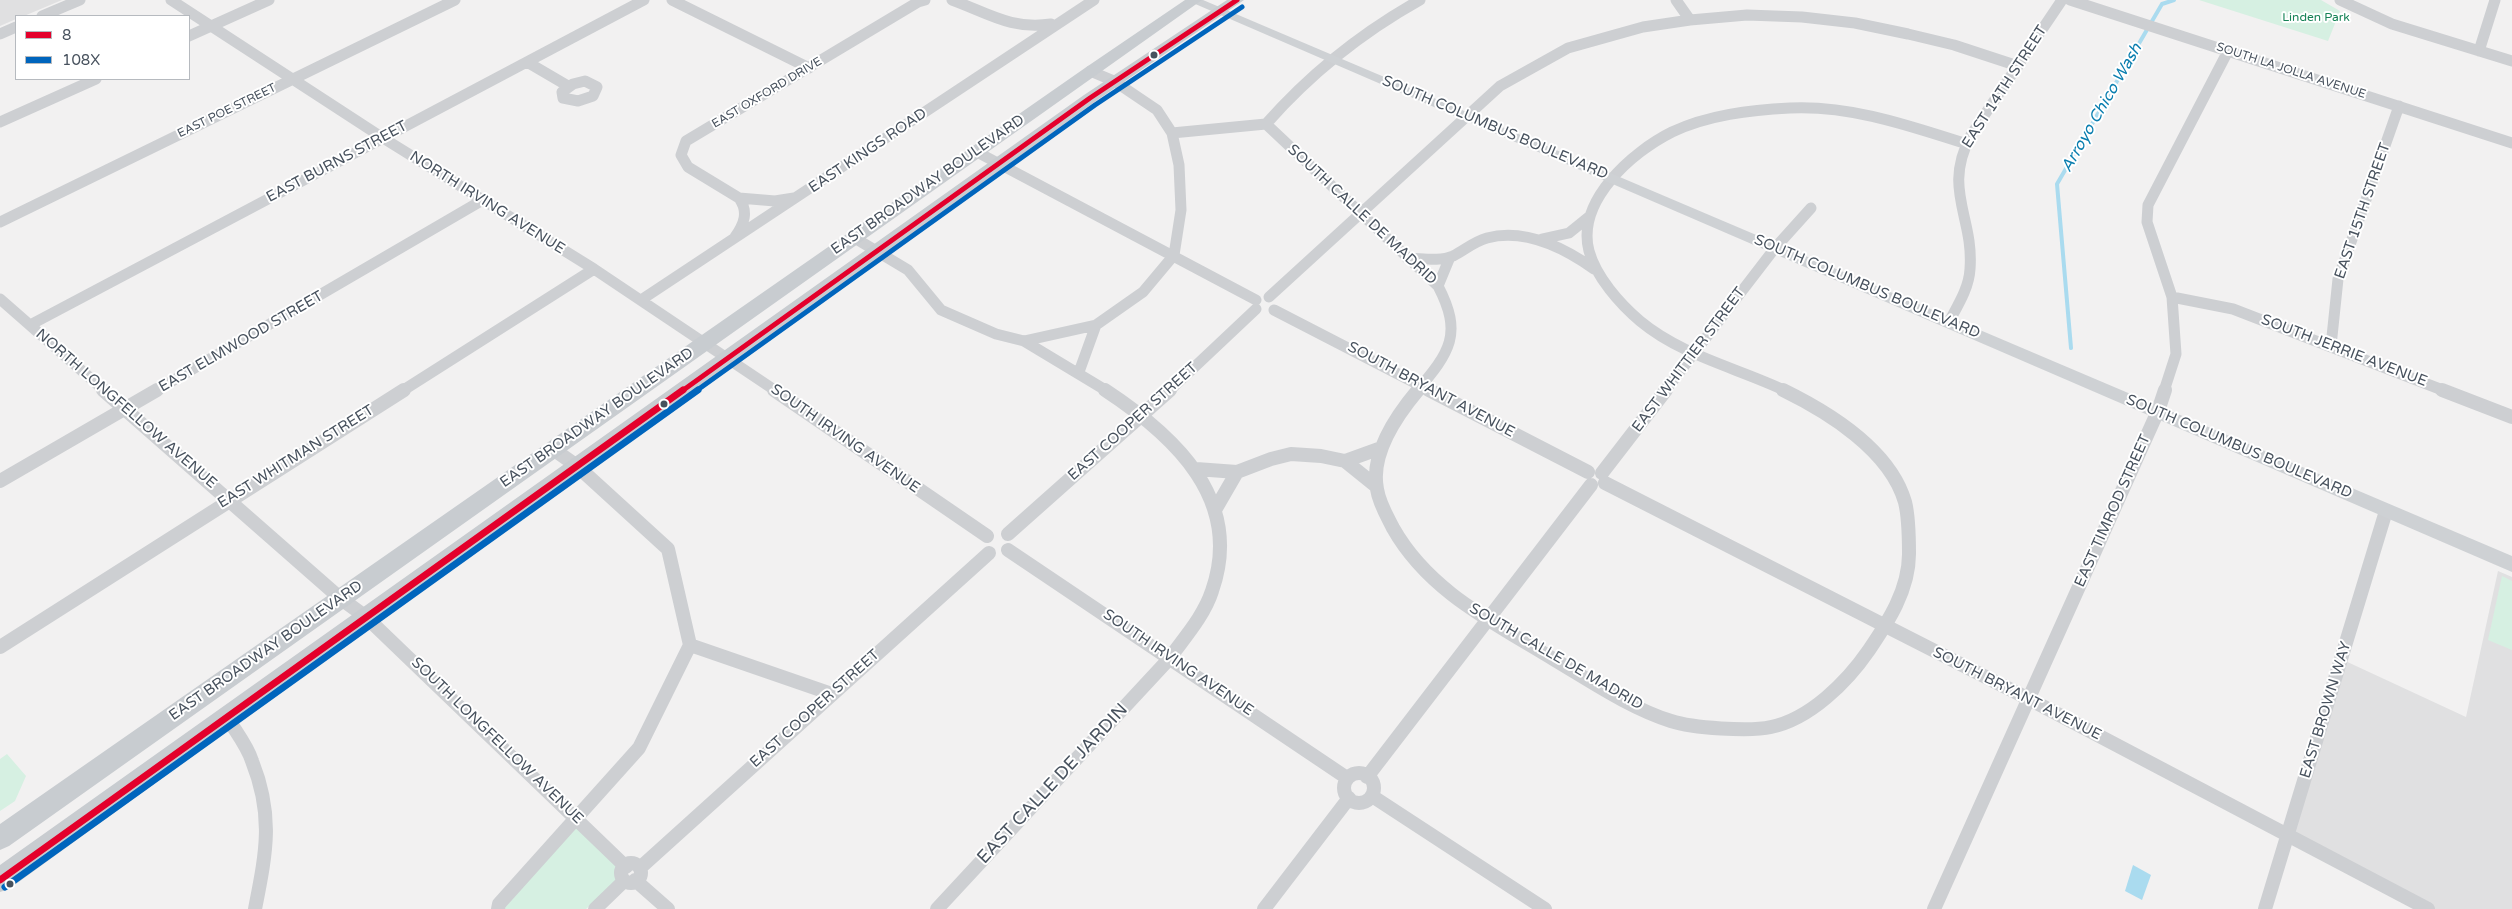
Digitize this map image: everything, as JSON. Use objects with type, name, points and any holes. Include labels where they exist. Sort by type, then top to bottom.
[{"type":"main road","name":"EAST BROADWAY BOULEVARD","points":[[0,838],[975,151],[1194,0]]},
{"type":"main road","name":"EAST BROADWAY BOULEVARD","points":[[0,880],[1114,81],[1237,0]]},
{"type":"street","points":[[44,15],[80,0]]},
{"type":"street","name":"NORTH IRVING AVENUE","points":[[171,0],[481,201],[594,269],[728,358]]},
{"type":"street","points":[[190,36],[269,0]]},
{"type":"street","name":"EAST POE STREET","points":[[0,222],[455,0]]},
{"type":"street","name":"EAST BURNS STREET","points":[[30,325],[644,0]]},
{"type":"street","points":[[672,0],[809,68]]},
{"type":"street","name":"EAST OXFORD DRIVE","points":[[799,197],[776,201],[739,198],[688,167],[681,155],[686,141],[918,2],[925,0]]},
{"type":"street","points":[[952,0],[1013,31],[1060,22]]},
{"type":"street","name":"EAST KINGS ROAD","points":[[641,300],[1094,0]]},
{"type":"street","name":"SOUTH COLUMBUS BOULEVARD","points":[[1194,0],[2512,564]]},
{"type":"street","points":[[1172,133],[1266,124],[1294,91],[1332,59],[1394,14],[1420,0]]},
{"type":"street","points":[[1676,0],[1690,20]]},
{"type":"street","name":"EAST 14TH STREET","points":[[1948,322],[1964,291],[1970,271],[1971,258],[1958,198],[1957,182],[1961,156],[2062,0]]},
{"type":"street","name":"SOUTH LA JOLLA AVENUE","points":[[2070,0],[2512,143]]},
{"type":"street","points":[[2341,0],[2392,24],[2512,61]]},
{"type":"street","points":[[2479,51],[2494,0]]},
{"type":"street","points":[[1256,304],[1270,297],[1500,86],[1568,48],[1643,27],[1690,20],[1747,16],[1802,17],[1855,23],[1954,45],[2018,66]]},
{"type":"street","points":[[0,34],[15,27]]},
{"type":"street","points":[[1013,31],[1018,42],[1015,51]]},
{"type":"street","name":"EAST TIMROD STREET","points":[[1934,909],[2158,412],[2176,354],[2172,297],[2147,222],[2148,205],[2228,51]]},
{"type":"street","points":[[527,62],[568,86]]},
{"type":"street","points":[[853,238],[908,270],[941,310],[996,334],[1024,341],[1096,325],[1143,292],[1174,255],[1181,210],[1179,165],[1172,133],[1157,110],[1114,81],[1090,71]]},
{"type":"street","points":[[0,122],[94,80]]},
{"type":"street","name":"EAST 15TH STREET","points":[[2332,346],[2337,326],[2335,300],[2338,279],[2399,106]]},
{"type":"street","points":[[1594,269],[1590,260],[1587,230],[1592,214],[1612,178],[1640,150],[1673,131],[1710,118],[1758,110],[1799,108],[1851,112],[1901,123],[1967,144]]},
{"type":"street","name":"SOUTH CALLE DE MADRID","points":[[1266,124],[1360,215],[1438,286],[1447,300],[1451,311],[1450,349],[1439,368],[1398,415],[1381,448],[1376,486],[1388,518],[1407,549],[1434,578],[1488,620],[1618,696],[1673,723],[1722,728],[1777,727],[1808,710],[1838,686],[1863,658],[1884,627],[1899,597],[1908,569],[1908,526],[1902,494],[1878,457],[1853,433],[1824,413],[1782,390],[1696,352],[1641,322],[1594,269]]},
{"type":"street","points":[[975,151],[1174,255],[1256,304],[1263,312],[1274,310],[1277,302],[1270,297]]},
{"type":"street","points":[[730,242],[746,218],[745,205],[739,198]]},
{"type":"street","name":"EAST ELMWOOD STREET","points":[[0,481],[481,201]]},
{"type":"street","name":"EAST WHITTIER STREET","points":[[1367,777],[1775,248],[1811,208]]},
{"type":"street","points":[[1407,258],[1450,257],[1472,244],[1490,238],[1539,239],[1569,232],[1592,214]]},
{"type":"street","points":[[1539,239],[1568,252],[1594,269]]},
{"type":"street","points":[[1438,286],[1450,257]]},
{"type":"street","name":"EAST WHITMAN STREET","points":[[0,647],[594,269]]},
{"type":"street","name":"SOUTH JERRIE AVENUE","points":[[2172,297],[2232,309],[2512,417]]},
{"type":"street","name":"NORTH LONGFELLOW AVENUE","points":[[0,299],[340,598],[366,617]]},
{"type":"street","name":"EAST COOPER STREET","points":[[1008,534],[1143,415],[1256,304]]},
{"type":"street","name":"SOUTH BRYANT AVENUE","points":[[1274,310],[1884,627],[2029,699],[2428,909]]},
{"type":"street","points":[[1079,372],[1096,325]]},
{"type":"street","name":"EAST CALLE DE JARDIN","points":[[937,909],[1169,659],[1194,624],[1212,593],[1220,564],[1221,532],[1216,510],[1196,469],[1143,415],[1079,372],[1024,341]]},
{"type":"street","name":"SOUTH IRVING AVENUE","points":[[728,358],[987,536]]},
{"type":"street","points":[[1196,469],[1237,472],[1271,459],[1291,454],[1345,460],[1381,448]]},
{"type":"street","points":[[498,909],[499,904],[639,748],[690,645],[668,549],[577,466],[553,449]]},
{"type":"street","points":[[1345,460],[1376,486]]},
{"type":"street","points":[[1216,510],[1237,472]]},
{"type":"street","name":"EAST BROWN WAY","points":[[2265,909],[2386,511]]},
{"type":"street","points":[[1000,532],[1008,534],[1012,540],[1008,550],[998,554],[989,553],[984,543],[987,536],[1000,532]]},
{"type":"street","name":"SOUTH IRVING AVENUE","points":[[1008,550],[1347,778]]},
{"type":"street","name":"EAST COOPER STREET","points":[[595,909],[989,553]]},
{"type":"street","name":"SOUTH LONGFELLOW AVENUE","points":[[366,617],[578,818],[668,909]]},
{"type":"street","points":[[690,645],[832,694]]},
{"type":"street","points":[[227,718],[252,758],[266,804],[268,850],[255,909]]},
{"type":"street","points":[[1356,774],[1367,777],[1374,787],[1372,796],[1364,802],[1349,798],[1344,786],[1347,778],[1356,774]]},
{"type":"street","points":[[1372,796],[1545,909]]},
{"type":"street","points":[[1264,909],[1349,798]]},
{"type":"shaded area","points":[[0,0],[62,0],[26,15],[15,15],[15,19],[0,26]]},
{"type":"shaded area","points":[[2498,571],[2512,577],[2512,909],[2428,909],[2288,836],[2341,659],[2466,717]]},
{"type":"green space","name":"Linden Park","points":[[2199,0],[2321,0],[2340,11],[2328,41]]},
{"type":"green space","points":[[2502,576],[2512,581],[2512,650],[2488,640]]},
{"type":"green space","points":[[7,754],[26,776],[15,801],[0,811],[0,759]]},
{"type":"green space","points":[[576,824],[626,872],[586,909],[504,909]]},
{"type":"water","points":[[2133,865],[2151,875],[2142,900],[2125,891]]},
{"type":"waterway","name":"Arroyo Chico Wash","points":[[2071,348],[2057,184],[2162,4],[2174,0]]},
{"type":"transit line","name":"8","points":[[0,880],[1090,98],[1237,0]]},
{"type":"transit line","name":"108X","points":[[5,887],[1095,105],[1242,7]]}]
